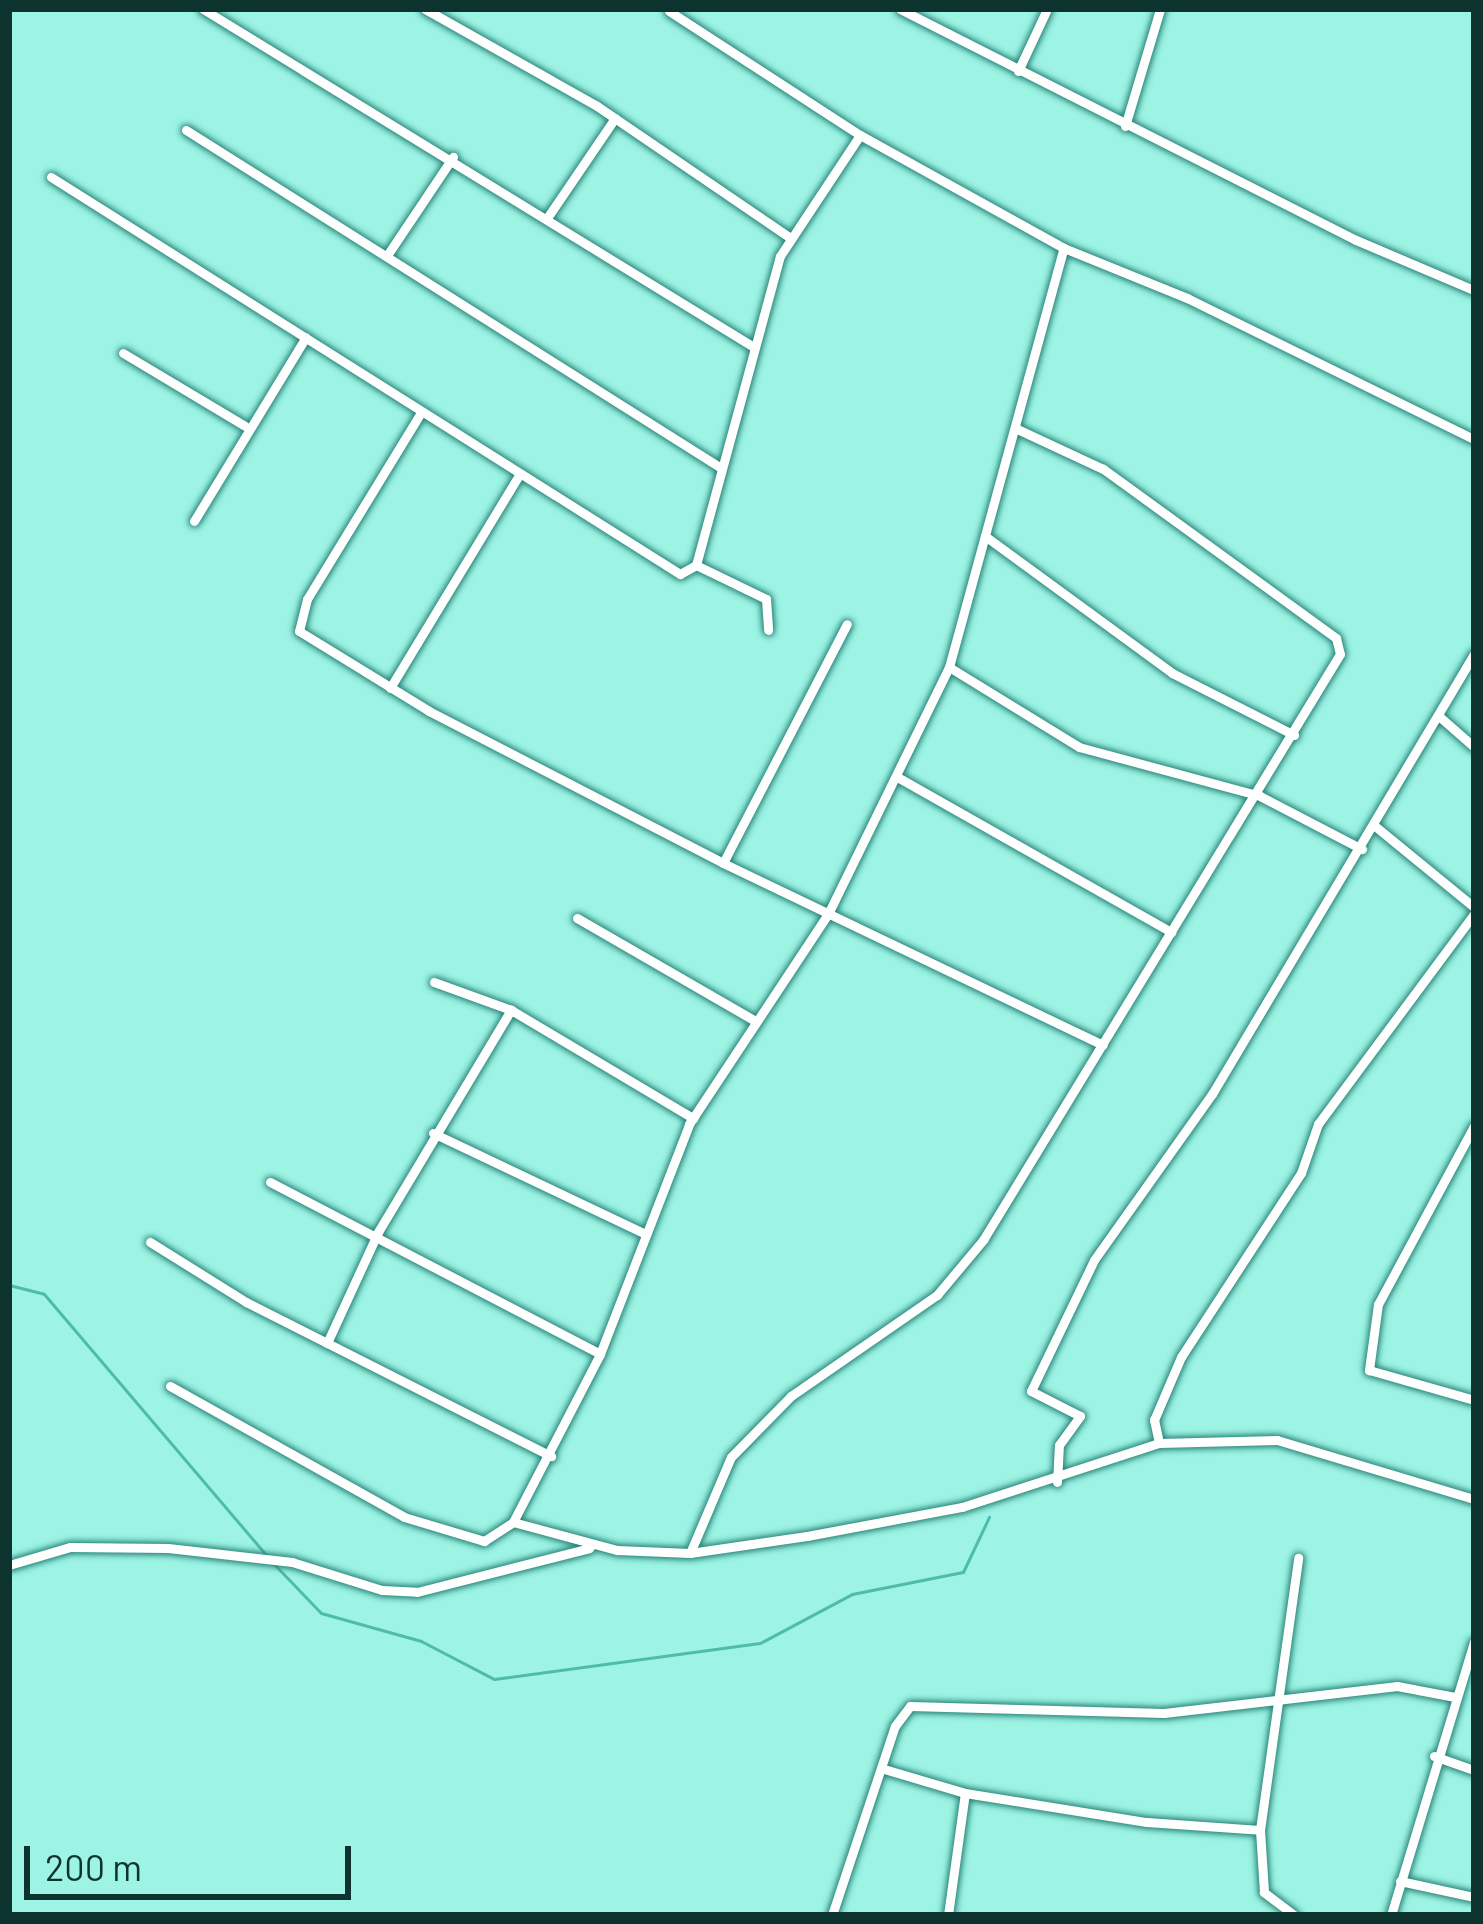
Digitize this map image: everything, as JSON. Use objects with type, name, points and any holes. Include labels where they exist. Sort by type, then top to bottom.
[{"type":"street","points":[[203,9],[453,157],[752,346]]},
{"type":"street","points":[[425,9],[615,118],[788,237]]},
{"type":"street","points":[[900,9],[918,14],[1125,126],[1474,290]]},
{"type":"street","points":[[1018,71],[1047,9]]},
{"type":"street","points":[[1125,126],[1160,9]]},
{"type":"street","points":[[669,10],[860,135],[1064,248],[1187,298],[1474,439]]},
{"type":"street","points":[[547,218],[615,118]]},
{"type":"street","points":[[186,130],[721,468]]},
{"type":"street","points":[[51,177],[669,571],[691,573],[752,346],[788,237],[860,135]]},
{"type":"street","points":[[388,254],[453,157]]},
{"type":"street","points":[[170,1386],[404,1517],[484,1541],[513,1522],[600,1354],[693,1118],[828,914],[899,778],[949,667],[1064,248]]},
{"type":"street","points":[[194,521],[245,426],[306,337]]},
{"type":"street","points":[[123,353],[245,426]]},
{"type":"street","points":[[421,415],[296,626],[390,688],[723,862],[1103,1045]]},
{"type":"street","points":[[690,1553],[731,1456],[791,1396],[957,1276],[1260,796],[1340,654],[1336,638],[1102,469],[1015,428]]},
{"type":"street","points":[[390,688],[518,477]]},
{"type":"street","points":[[985,536],[1188,683],[1294,735]]},
{"type":"street","points":[[696,565],[766,599],[768,630]]},
{"type":"street","points":[[723,862],[847,624]]},
{"type":"street","points":[[1057,1482],[1058,1445],[1080,1416],[1031,1391],[1094,1260],[1212,1094],[1376,826],[1474,654]]},
{"type":"street","points":[[949,667],[1079,747],[1260,796],[1362,849]]},
{"type":"street","points":[[1440,717],[1474,747]]},
{"type":"street","points":[[899,778],[1171,932]]},
{"type":"street","points":[[1159,1444],[1154,1420],[1181,1357],[1300,1173],[1318,1124],[1474,911],[1376,826]]},
{"type":"street","points":[[577,918],[754,1020]]},
{"type":"street","points":[[434,982],[512,1010],[693,1118]]},
{"type":"street","points":[[327,1343],[378,1232],[512,1010]]},
{"type":"street","points":[[1474,1126],[1378,1304],[1370,1370],[1474,1400]]},
{"type":"street","points":[[434,1133],[644,1233]]},
{"type":"street","points":[[270,1182],[378,1232],[600,1354]]},
{"type":"street","points":[[150,1242],[327,1343],[550,1456]]},
{"type":"street","points":[[513,1522],[589,1548],[690,1553],[962,1507],[1057,1482],[1159,1444],[1276,1440],[1474,1499]]},
{"type":"street","points":[[9,1564],[70,1547],[168,1548],[292,1562],[382,1591],[417,1592],[589,1548]]},
{"type":"street","points":[[1294,1915],[1264,1892],[1260,1830],[1282,1700],[1298,1558]]},
{"type":"street","points":[[1391,1915],[1434,1756],[1474,1642]]},
{"type":"street","points":[[832,1915],[902,1712],[926,1702],[1047,1715],[1282,1700],[1397,1686],[1455,1697]]},
{"type":"street","points":[[1434,1756],[1474,1770]]},
{"type":"street","points":[[884,1769],[965,1793],[1147,1822],[1260,1830]]},
{"type":"street","points":[[948,1915],[965,1793]]},
{"type":"street","points":[[1400,1881],[1474,1898]]},
{"type":"waterway","points":[[9,1285],[44,1294],[267,1556]]},
{"type":"waterway","points":[[273,1563],[321,1613],[421,1641],[494,1679],[760,1643],[852,1594],[963,1572],[989,1517]]}]
